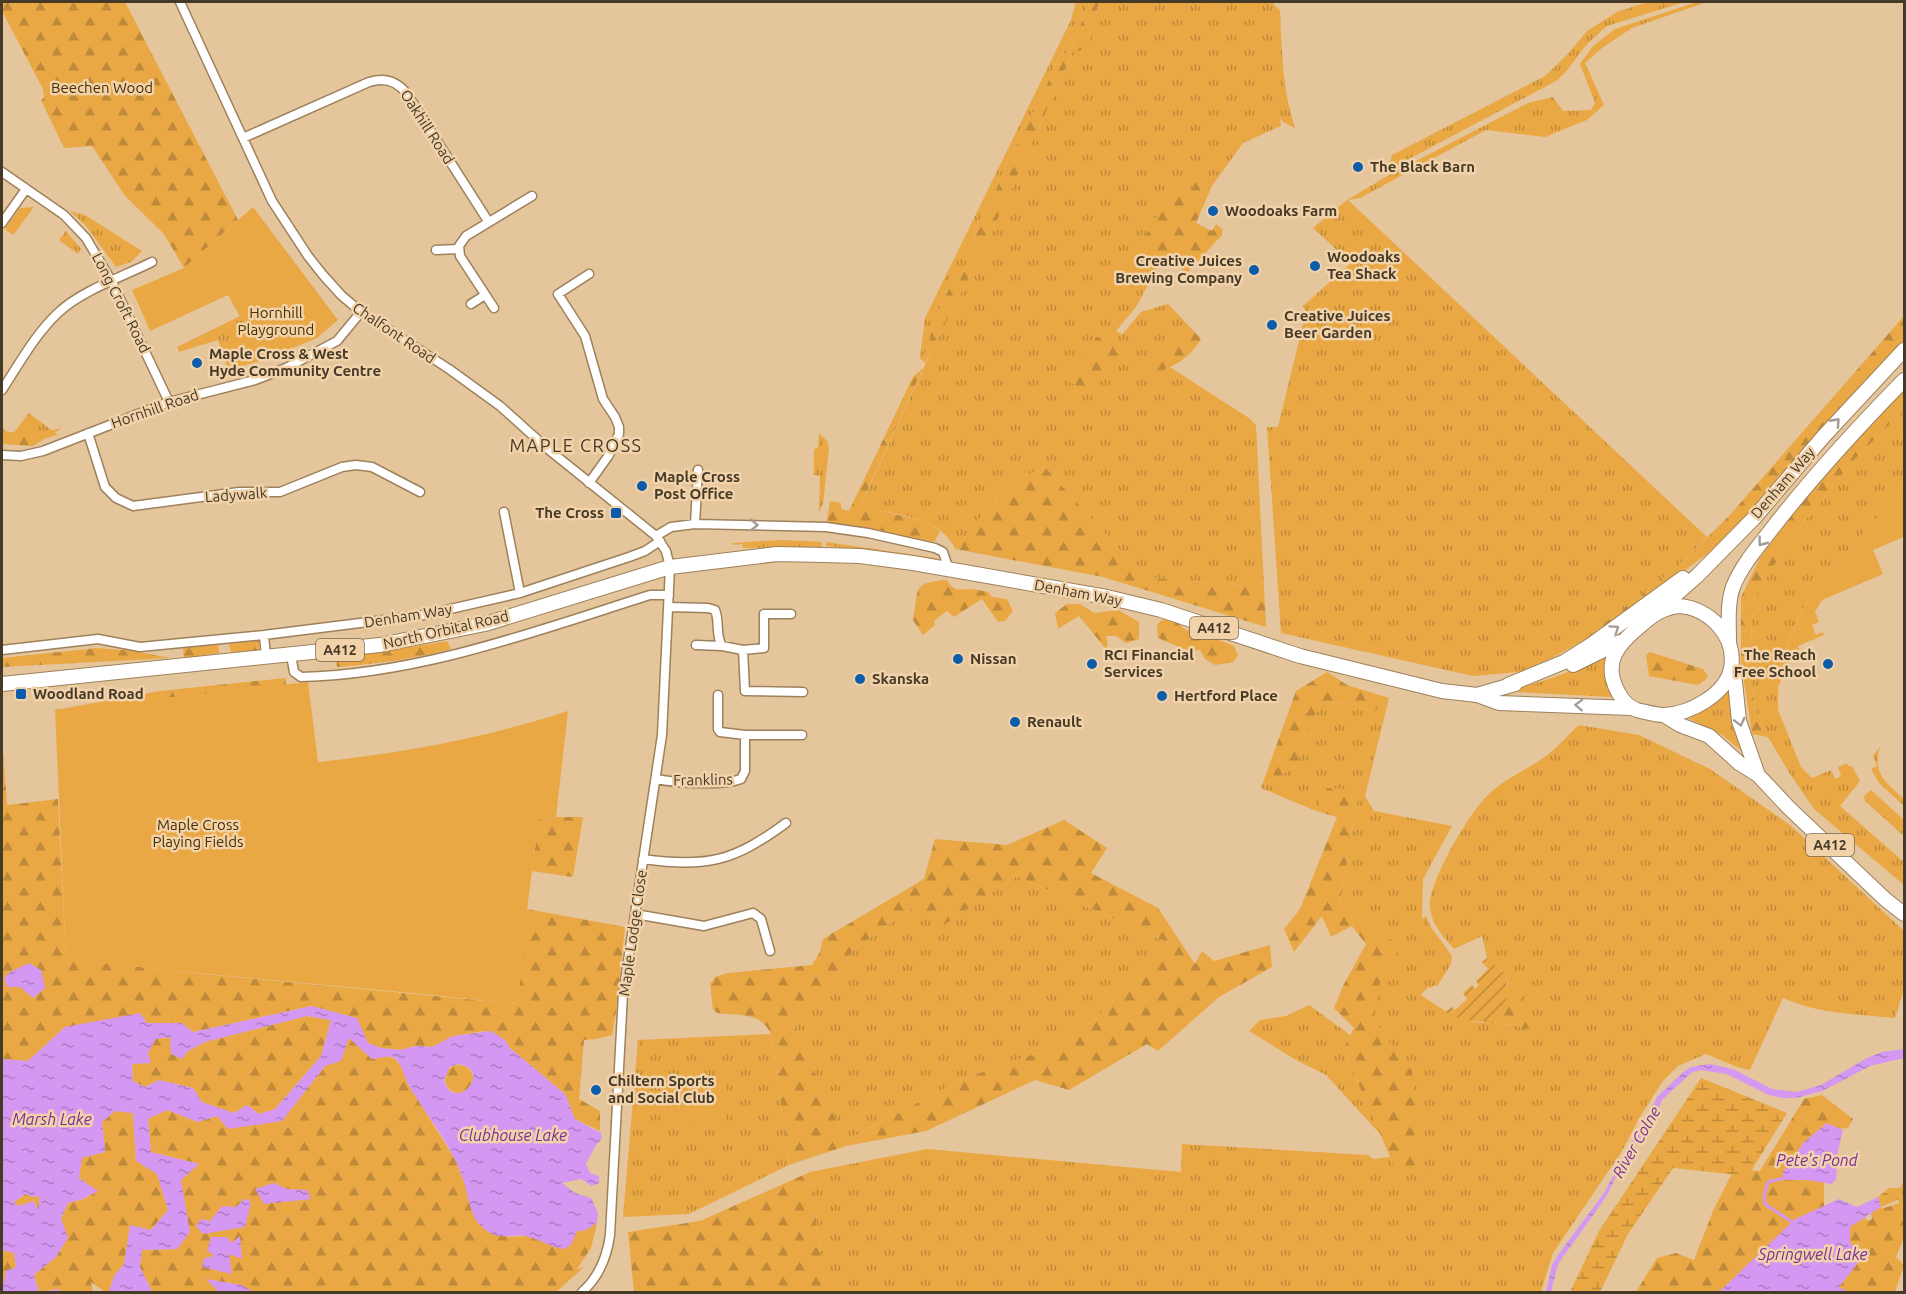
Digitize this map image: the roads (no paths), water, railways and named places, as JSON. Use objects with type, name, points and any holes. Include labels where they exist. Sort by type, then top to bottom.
[{"type":"main road","name":"Denham Way","points":[[1658,611],[1697,576],[1755,517],[1823,437],[1905,350]]},
{"type":"main road","name":"Denham Way","points":[[1729,646],[1730,602],[1733,587],[1741,572],[1798,496],[1864,421],[1905,380]]},
{"type":"main road","name":"Denham Way","points":[[670,567],[777,554],[882,559],[1107,597],[1161,610],[1300,656],[1430,688],[1477,695],[1499,703],[1631,708]]},
{"type":"main road","name":"A412","points":[[1508,686],[1564,662],[1592,645],[1717,554]]},
{"type":"main road","name":"North Orbital Road","points":[[2,684],[380,645],[474,626],[670,567]]},
{"type":"main road","points":[[1679,606],[1697,609],[1709,616],[1723,630],[1729,646],[1731,668],[1725,682],[1710,698],[1695,706],[1664,715],[1631,708],[1618,692],[1613,677],[1613,656],[1623,640],[1658,611],[1679,606]]},
{"type":"main road","name":"Denham Way","points":[[1477,695],[1553,674],[1623,640]]},
{"type":"main road","name":"A412","points":[[1731,668],[1735,682],[1739,720],[1758,775]]},
{"type":"main road","name":"A412","points":[[1664,715],[1680,725],[1709,736],[1739,763],[1758,775],[1789,808],[1886,900],[1905,914]]},
{"type":"street","name":"Chalfont Road","points":[[180,2],[272,201],[308,256],[341,295],[362,312],[480,391],[658,538]]},
{"type":"street","name":"Oakhill Road","points":[[243,138],[369,82],[388,80],[398,84],[407,94],[488,222]]},
{"type":"street","name":"Long Croft Road","points":[[2,172],[64,215],[93,248],[112,282],[169,402]]},
{"type":"street","points":[[2,223],[26,189]]},
{"type":"street","points":[[494,308],[460,256],[458,249],[466,236],[532,196]]},
{"type":"street","points":[[436,250],[458,249]]},
{"type":"street","points":[[2,390],[41,333],[58,313],[78,298],[152,262]]},
{"type":"street","points":[[589,274],[558,294],[585,336],[603,399],[619,427],[619,434],[609,455],[600,471],[589,483]]},
{"type":"street","points":[[471,304],[485,295]]},
{"type":"street","name":"Hornhill Road","points":[[2,455],[21,456],[43,451],[169,402],[255,380],[286,368],[337,341],[362,312]]},
{"type":"street","name":"Ladywalk","points":[[88,433],[105,487],[116,498],[133,506],[239,492],[280,492],[342,467],[356,465],[372,467],[420,492]]},
{"type":"street","points":[[695,524],[698,470]]},
{"type":"street","points":[[504,512],[520,593]]},
{"type":"street","name":"Denham Way","points":[[2,650],[98,639],[140,647],[264,636],[424,615],[520,593],[629,557],[645,551],[671,527],[695,524],[826,527],[868,533],[935,548],[943,552],[949,570]]},
{"type":"street","points":[[658,538],[666,551],[670,567]]},
{"type":"street","name":"Maple Lodge Close","points":[[582,1293],[603,1264],[609,1246],[623,994],[662,735],[670,567]]},
{"type":"street","points":[[291,655],[294,672],[301,677],[377,670],[460,654],[650,595],[669,595]]},
{"type":"street","points":[[669,607],[715,610],[718,617],[718,638],[722,646]]},
{"type":"street","points":[[696,645],[743,650],[764,648],[764,614],[791,614]]},
{"type":"street","points":[[264,636],[266,657]]},
{"type":"street","points":[[743,650],[745,691],[803,692]]},
{"type":"street","points":[[718,695],[717,729],[724,734],[802,735]]},
{"type":"street","name":"Franklins","points":[[656,779],[670,782],[741,779],[745,771],[745,735]]},
{"type":"street","points":[[643,859],[695,863],[718,860],[758,844],[786,823]]},
{"type":"street","points":[[635,914],[704,926],[753,914],[761,919],[770,951]]},
{"type":"water","points":[[29,963],[41,970],[45,988],[33,998],[20,987],[7,987],[4,978],[10,972]]},
{"type":"water","points":[[312,1006],[357,1018],[368,1043],[381,1048],[400,1050],[416,1046],[432,1047],[453,1036],[491,1031],[505,1040],[510,1048],[565,1094],[575,1119],[601,1133],[602,1138],[586,1164],[590,1173],[599,1176],[599,1183],[592,1186],[581,1179],[562,1183],[575,1193],[591,1198],[598,1213],[597,1223],[584,1231],[577,1231],[571,1245],[564,1249],[529,1237],[494,1235],[482,1227],[474,1216],[457,1164],[445,1141],[409,1086],[399,1064],[391,1057],[372,1059],[349,1038],[341,1061],[325,1066],[282,1121],[228,1129],[217,1116],[198,1122],[167,1110],[148,1119],[151,1152],[199,1164],[181,1180],[190,1232],[177,1249],[142,1250],[140,1267],[152,1292],[109,1292],[114,1276],[124,1264],[130,1225],[151,1230],[168,1210],[157,1174],[136,1161],[133,1113],[115,1111],[102,1122],[105,1152],[82,1158],[79,1178],[98,1191],[83,1199],[68,1203],[61,1218],[68,1238],[56,1257],[34,1275],[39,1292],[2,1291],[6,1271],[16,1267],[14,1253],[2,1250],[2,1059],[28,1061],[65,1027],[140,1013],[147,1023],[182,1023],[193,1032]],"holes":[[[307,1016],[331,1020],[321,1056],[275,1109],[259,1114],[247,1105],[234,1113],[202,1102],[193,1088],[159,1080],[145,1087],[133,1081],[132,1064],[151,1063],[148,1053],[156,1039],[170,1037],[171,1054],[182,1059],[188,1051],[205,1042]],[[458,1064],[468,1068],[473,1074],[469,1087],[463,1092],[456,1093],[449,1090],[444,1080],[450,1067]],[[25,1194],[33,1197],[39,1196],[39,1209],[33,1201],[19,1206],[14,1202]]]},
{"type":"water","name":"River Colne","points":[[1904,1049],[1904,1058],[1870,1066],[1822,1091],[1796,1098],[1769,1095],[1727,1074],[1700,1070],[1691,1073],[1662,1100],[1654,1118],[1620,1168],[1606,1197],[1558,1264],[1551,1292],[1546,1292],[1552,1265],[1558,1255],[1604,1193],[1635,1135],[1647,1120],[1657,1097],[1682,1073],[1691,1067],[1710,1064],[1735,1070],[1772,1089],[1797,1092],[1821,1085],[1867,1058],[1882,1052]]},
{"type":"water","name":"Pete's Pond","points":[[1827,1123],[1843,1130],[1838,1151],[1836,1179],[1832,1184],[1807,1180],[1786,1180],[1782,1174],[1804,1142]]},
{"type":"water","points":[[274,1183],[287,1189],[307,1190],[311,1199],[264,1204],[255,1189]]},
{"type":"water","name":"Springwell Lake","points":[[1878,1197],[1881,1207],[1850,1227],[1850,1242],[1862,1258],[1839,1287],[1848,1292],[1719,1292],[1795,1219],[1839,1199],[1857,1207]]},
{"type":"water","points":[[244,1199],[251,1203],[245,1227],[203,1234],[196,1226],[201,1219],[210,1221],[222,1206],[236,1207]]},
{"type":"water","points":[[240,1236],[242,1259],[229,1254],[232,1274],[202,1267],[204,1258],[211,1257],[213,1254],[207,1251],[211,1237],[227,1237],[232,1243]]},
{"type":"water","points":[[206,1279],[242,1285],[253,1292],[219,1292]]},
{"type":"water","points":[[61,1289],[57,1292],[41,1292]]},
{"type":"waterway","points":[[1784,1178],[1768,1182],[1764,1196],[1765,1204],[1792,1222]]},
{"type":"place","name":"The Black Barn","points":[[1358,167]]},
{"type":"place","name":"Woodoaks Farm","points":[[1213,211]]},
{"type":"place","name":"Woodoaks Tea Shack","points":[[1315,266]]},
{"type":"place","name":"Creative Juices Brewing Company","points":[[1254,270]]},
{"type":"place","name":"Creative Juices Beer Garden","points":[[1272,325]]},
{"type":"place","name":"Maple Cross & West Hyde Community Centre","points":[[197,363]]},
{"type":"place","name":"Maple Cross Post Office","points":[[642,486]]},
{"type":"place","name":"The Cross","points":[[616,513]]},
{"type":"place","name":"Nissan","points":[[958,659]]},
{"type":"place","name":"RCI Financial Services","points":[[1092,664]]},
{"type":"place","name":"The Reach Free School","points":[[1828,664]]},
{"type":"place","name":"Skanska","points":[[860,679]]},
{"type":"place","name":"Woodland Road","points":[[21,694]]},
{"type":"place","name":"Hertford Place","points":[[1162,696]]},
{"type":"place","name":"Renault","points":[[1015,722]]},
{"type":"place","name":"Chiltern Sports and Social Club","points":[[596,1090]]},
{"type":"district","name":"MAPLE CROSS","points":[[576,446]]},
{"type":"park label","name":"Beechen Wood","points":[[102,88]]},
{"type":"park label","name":"Hornhill Playground","points":[[276,322]]},
{"type":"park label","name":"Maple Cross Playing Fields","points":[[198,834]]},
{"type":"water label","name":"Marsh Lake","points":[[52,1119]]},
{"type":"water label","name":"Clubhouse Lake","points":[[513,1135]]}]
